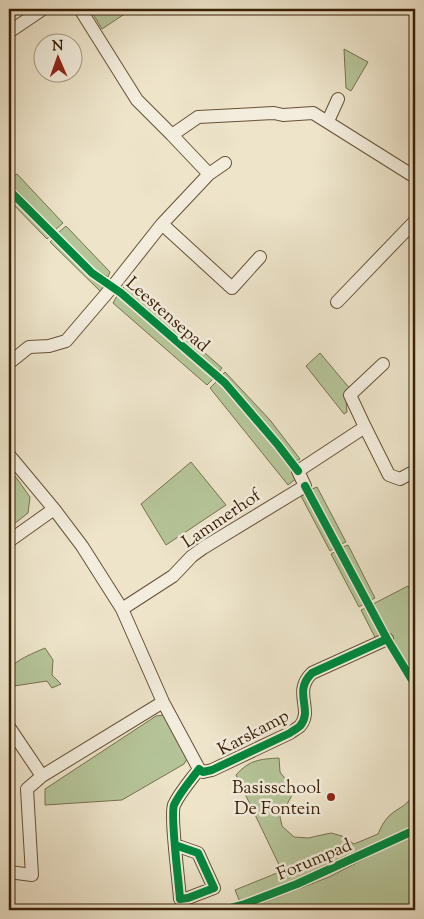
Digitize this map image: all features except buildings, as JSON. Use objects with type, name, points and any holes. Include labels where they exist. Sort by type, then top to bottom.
[{"type":"street","points":[[9,32],[43,9]]},
{"type":"street","points":[[80,9],[137,100],[209,174]]},
{"type":"street","points":[[328,121],[338,99]]},
{"type":"street","points":[[172,135],[198,117],[313,113],[415,177]]},
{"type":"street","points":[[9,363],[29,347],[49,346],[66,341],[162,224],[209,174],[225,163]]},
{"type":"street","points":[[337,302],[415,221]]},
{"type":"street","points":[[162,224],[232,288],[260,257]]},
{"type":"street","points":[[383,364],[350,395],[389,475],[400,479],[415,471]]},
{"type":"street","name":"Lammerhof","points":[[122,609],[173,576],[192,556],[203,548],[305,486],[298,471],[365,428]]},
{"type":"street","points":[[9,455],[82,546],[122,609],[162,702],[199,769]]},
{"type":"street","points":[[9,541],[54,509]]},
{"type":"street","name":"Karskamp","points":[[175,845],[173,806],[199,769],[203,772],[212,770],[290,733],[300,726],[305,714],[303,692],[305,680],[312,673],[387,639]]},
{"type":"street","points":[[9,872],[32,875],[27,788],[42,776],[162,702]]},
{"type":"street","points":[[9,727],[42,776]]},
{"type":"green space","points":[[90,9],[132,9],[102,29]]},
{"type":"green space","points":[[344,49],[368,62],[351,91],[346,88]]},
{"type":"green space","points":[[17,174],[63,223],[55,230],[9,182]]},
{"type":"green space","points":[[9,195],[50,236],[47,239],[9,200]]},
{"type":"green space","points":[[66,226],[110,272],[108,277],[95,270],[58,233]]},
{"type":"green space","points":[[53,239],[92,278],[105,285],[102,293],[50,242]]},
{"type":"green space","points":[[126,284],[222,368],[219,372],[123,288]]},
{"type":"green space","points":[[118,294],[214,378],[207,385],[113,303]]},
{"type":"green space","points":[[320,353],[351,390],[346,398],[347,412],[344,414],[306,366]]},
{"type":"green space","points":[[225,372],[270,420],[300,459],[296,461],[222,375]]},
{"type":"green space","points":[[217,381],[273,446],[297,478],[288,485],[210,388]]},
{"type":"green space","points":[[191,462],[226,505],[166,545],[141,504]]},
{"type":"green space","points":[[10,469],[30,497],[28,513],[9,528]]},
{"type":"green space","points":[[317,487],[346,542],[341,544],[312,489]]},
{"type":"green space","points":[[306,494],[334,548],[330,551],[301,496]]},
{"type":"green space","points":[[348,545],[375,598],[371,600],[343,547]]},
{"type":"green space","points":[[336,551],[364,604],[359,607],[331,554]]},
{"type":"green space","points":[[408,586],[415,600],[415,678],[373,604]]},
{"type":"green space","points":[[366,608],[380,634],[376,639],[361,610]]},
{"type":"green space","points":[[45,648],[53,660],[52,675],[61,684],[52,688],[47,681],[14,686],[9,699],[8,678],[11,667],[25,657]]},
{"type":"green space","points":[[164,715],[188,757],[184,764],[122,800],[45,805],[45,789],[156,716]]},
{"type":"green space","points":[[279,758],[280,772],[293,789],[291,797],[280,817],[282,826],[294,837],[308,838],[331,833],[342,836],[354,844],[378,834],[387,818],[406,803],[415,790],[415,825],[332,865],[240,902],[235,890],[282,871],[236,775],[255,761]]},
{"type":"green space","points":[[415,833],[415,910],[245,910],[329,877]]},
{"type":"cycle path","name":"Leestensepad","points":[[9,190],[92,273],[121,293],[225,383],[298,471]]},
{"type":"cycle path","points":[[305,486],[387,639],[415,685]]},
{"type":"cycle path","points":[[175,845],[198,853],[214,888],[188,898],[180,899],[174,835],[173,812],[174,805],[182,791],[199,769],[203,772],[212,770],[290,733],[300,726],[305,714],[304,687],[306,680],[312,673],[387,639]]},
{"type":"cycle path","name":"Forumpad","points":[[222,910],[245,904],[297,884],[415,830]]},
{"type":"place","name":"Basisschool De Fontein","points":[[331,797]]}]
